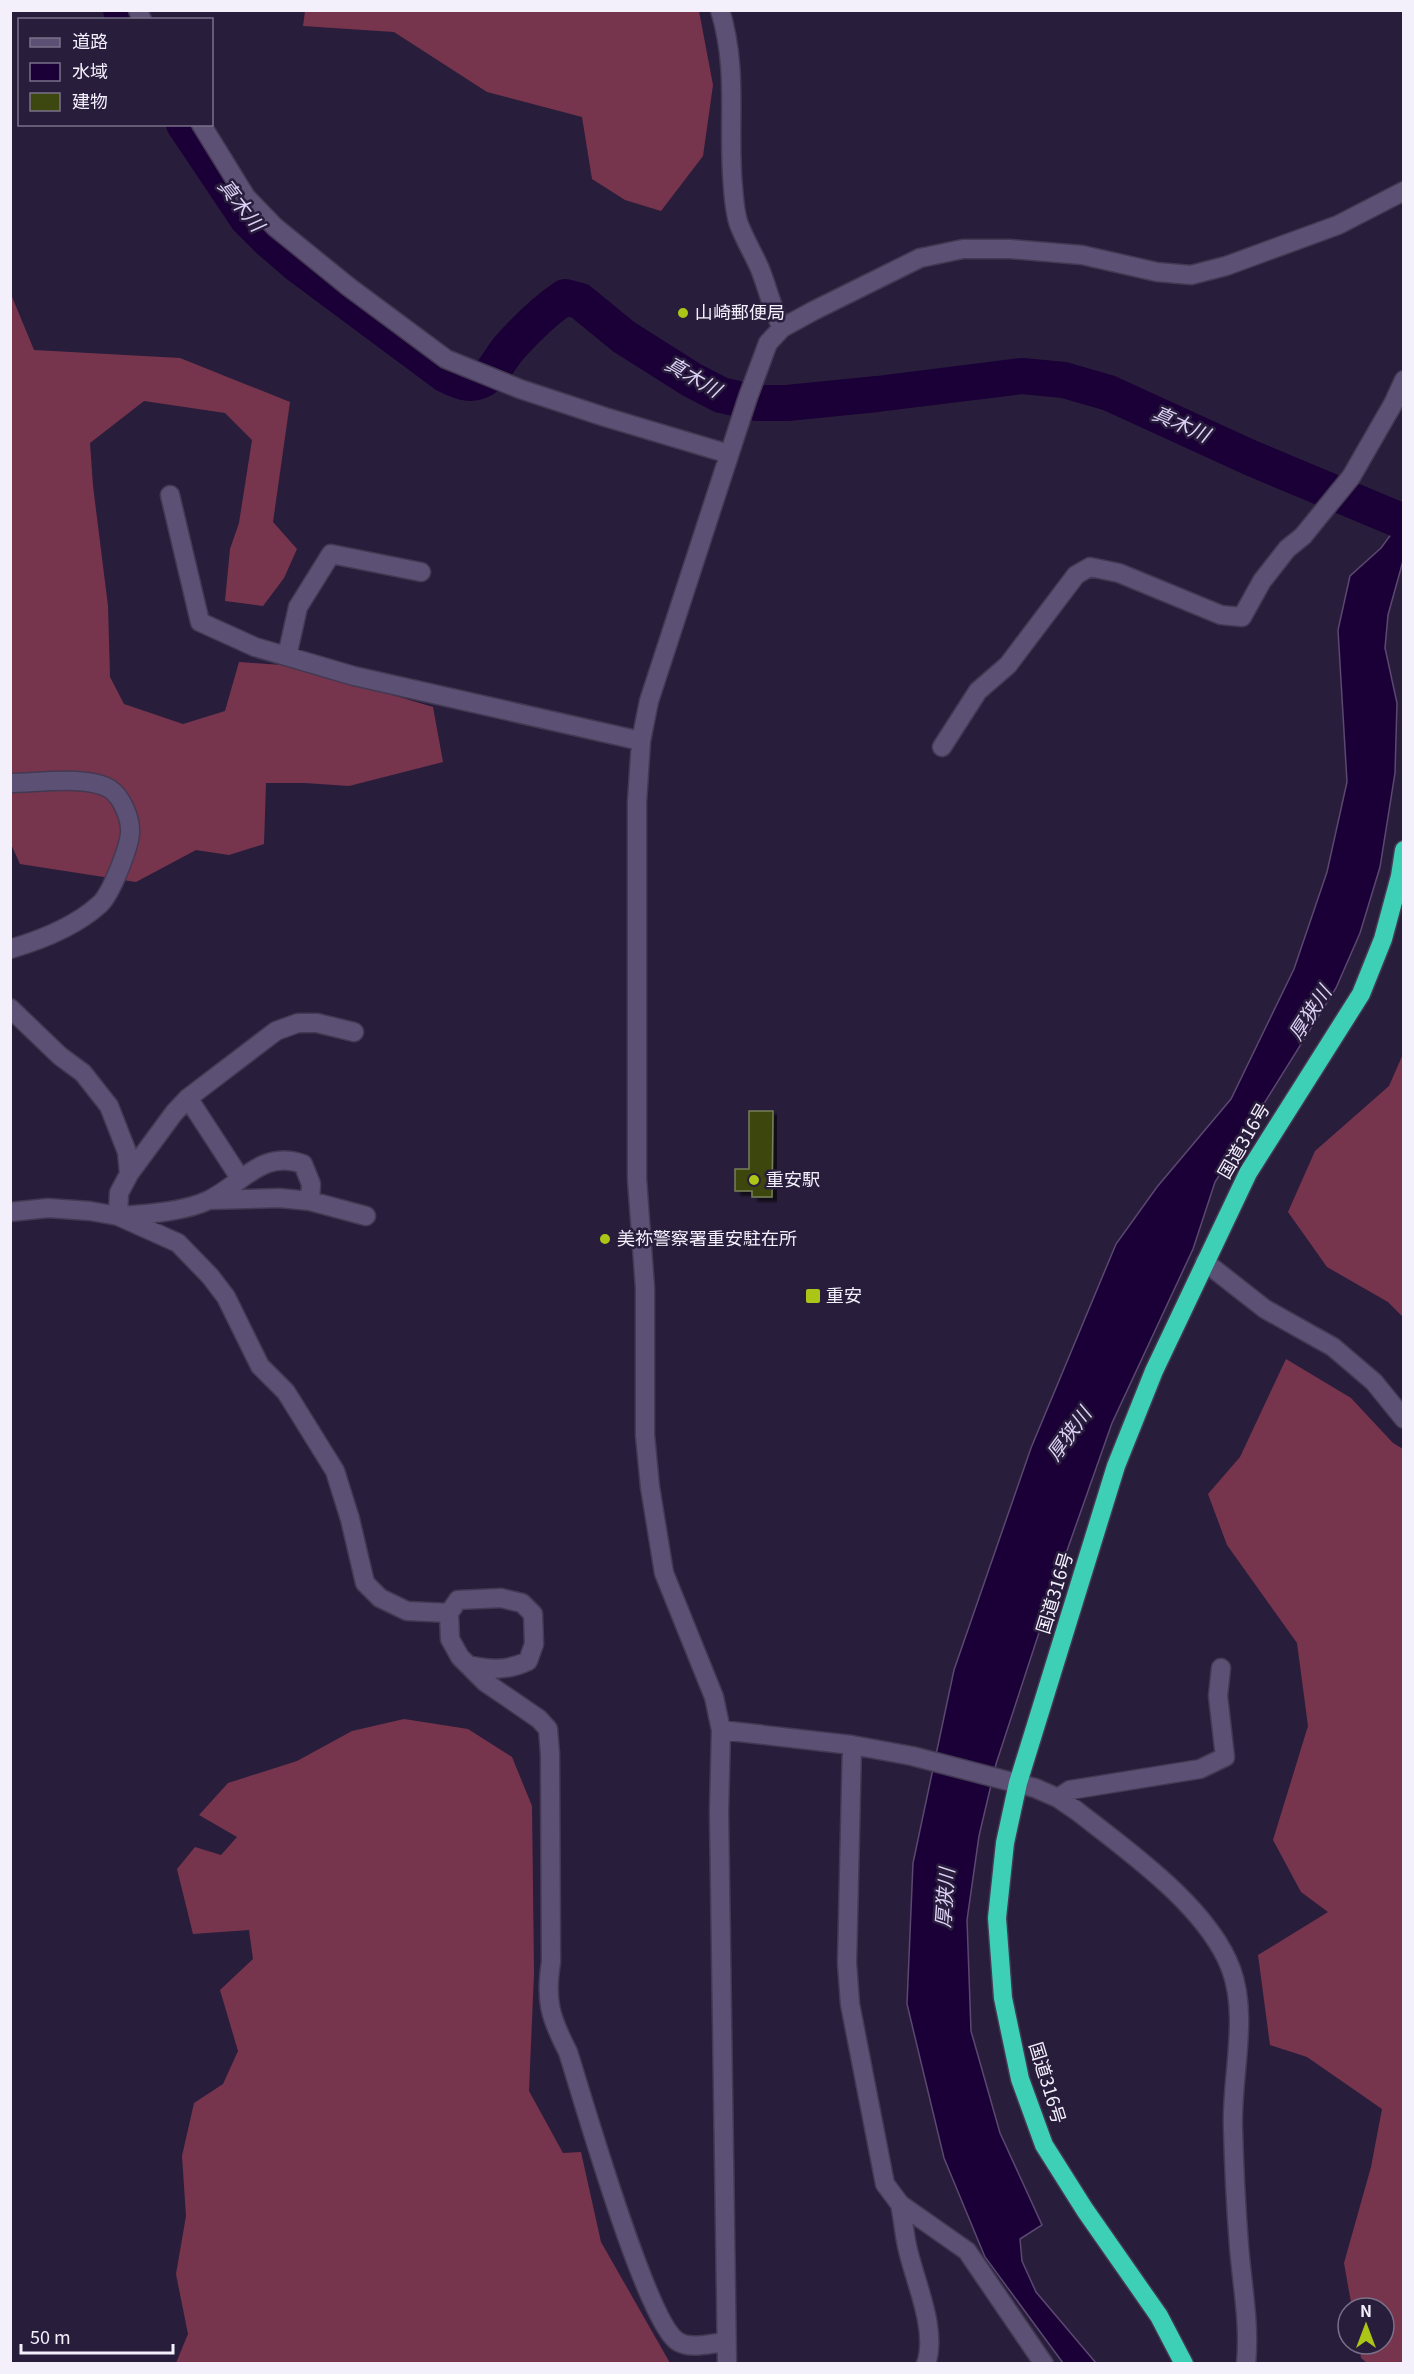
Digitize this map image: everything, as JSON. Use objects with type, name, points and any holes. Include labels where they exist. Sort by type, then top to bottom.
[{"type":"highway","name":"国道316号","points":[[1184,2364],[1159,2316],[1085,2210],[1044,2145],[1020,2079],[1003,1998],[997,1918],[1012,1782],[1116,1466],[1154,1371],[1248,1173],[1361,994],[1383,939],[1400,876],[1404,850]]},
{"type":"street","points":[[720,10],[726,32],[732,74],[732,167],[739,225],[760,270],[771,307],[782,328]]},
{"type":"street","points":[[202,126],[246,197],[275,228],[349,287],[446,358],[520,388],[605,417],[729,454]]},
{"type":"street","points":[[727,2364],[719,1812],[721,1730],[714,1697],[664,1573],[650,1487],[645,1435],[645,1288],[637,1179],[637,802],[641,741],[650,701],[729,454],[768,343],[782,328],[920,258],[963,249],[1010,249],[1082,255],[1157,272],[1191,275],[1226,266],[1338,225],[1404,191]]},
{"type":"street","points":[[942,747],[978,691],[1008,665],[1076,576],[1090,567],[1119,573],[1221,615],[1242,617],[1262,581],[1287,549],[1303,536],[1351,477],[1393,404],[1404,380]]},
{"type":"street","points":[[171,495],[200,622],[255,647],[354,676],[641,741]]},
{"type":"street","points":[[287,656],[298,607],[331,554],[421,572]]},
{"type":"street","points":[[10,783],[81,780],[110,789],[124,805],[130,833],[116,878],[102,903],[81,918],[31,943],[10,949]]},
{"type":"street","points":[[10,1008],[60,1056],[83,1073],[109,1106],[127,1152],[129,1174]]},
{"type":"street","points":[[118,1216],[119,1193],[129,1174],[174,1113],[188,1098],[276,1031],[298,1023],[317,1023],[354,1032]]},
{"type":"street","points":[[188,1098],[240,1178]]},
{"type":"street","points":[[209,1200],[271,1160],[289,1159],[303,1164],[311,1184],[310,1201]]},
{"type":"street","points":[[90,1211],[119,1193]]},
{"type":"street","points":[[118,1216],[174,1210],[209,1200],[279,1198],[310,1201],[366,1216]]},
{"type":"street","points":[[10,1212],[48,1208],[90,1211],[118,1216],[178,1242],[226,1297],[260,1366],[286,1392],[334,1471],[350,1519],[365,1583],[380,1598],[407,1611],[449,1613]]},
{"type":"street","points":[[1205,1262],[1265,1309],[1333,1347],[1374,1382],[1404,1419]]},
{"type":"street","points":[[468,1665],[495,1670],[514,1668],[528,1661],[534,1644],[533,1614],[522,1603],[501,1598],[458,1600],[449,1613],[450,1639],[460,1657],[485,1683],[539,1719],[548,1729],[551,1962],[547,1990],[553,2023],[568,2052],[638,2268],[662,2321],[675,2340],[688,2345],[726,2342]]},
{"type":"street","points":[[1058,1798],[1071,1790],[1200,1769],[1225,1757],[1218,1696],[1221,1668]]},
{"type":"street","points":[[721,1730],[852,1746],[912,1756],[1035,1788],[1058,1798],[1140,1861],[1187,1903],[1214,1938],[1231,1969],[1238,2005],[1233,2124],[1239,2246],[1248,2346],[1246,2364]]},
{"type":"street","points":[[852,1746],[847,1963],[850,2004],[885,2184],[900,2204],[967,2252],[1044,2364]]},
{"type":"street","points":[[900,2204],[907,2245],[926,2319],[928,2341],[926,2364]]},
{"type":"shaded area","points":[[305,11],[699,11],[713,85],[703,156],[661,211],[625,200],[592,179],[582,117],[487,92],[394,32],[303,26]]},
{"type":"shaded area","points":[[10,292],[34,350],[180,358],[290,402],[273,522],[297,549],[284,578],[263,606],[225,601],[230,549],[239,523],[252,440],[225,413],[144,401],[90,443],[108,606],[110,677],[124,704],[183,724],[225,711],[239,662],[295,666],[433,707],[443,762],[349,786],[266,783],[264,844],[229,855],[196,850],[136,882],[20,864],[10,842]]},
{"type":"shaded area","points":[[1403,1054],[1403,1317],[1388,1302],[1327,1267],[1288,1212],[1315,1151],[1389,1086]]},
{"type":"shaded area","points":[[1286,1359],[1351,1398],[1393,1443],[1403,1449],[1403,2363],[1367,2363],[1361,2358],[1361,2356],[1396,2356],[1396,2296],[1350,2296],[1344,2263],[1371,2167],[1382,2109],[1307,2057],[1270,2045],[1258,1955],[1328,1912],[1301,1892],[1273,1840],[1308,1726],[1297,1643],[1227,1545],[1208,1494],[1240,1457]]},
{"type":"shaded area","points":[[404,1719],[468,1729],[512,1757],[532,1806],[534,1973],[529,2091],[563,2153],[581,2152],[601,2242],[670,2363],[176,2363],[188,2334],[176,2274],[186,2216],[182,2156],[194,2103],[223,2084],[238,2051],[220,1990],[253,1959],[249,1930],[193,1934],[177,1869],[195,1847],[221,1855],[237,1837],[199,1815],[228,1783],[297,1761],[352,1731]]},
{"type":"water","name":"厚狭川","points":[[1403,518],[1403,561],[1388,615],[1385,648],[1397,703],[1395,773],[1380,867],[1360,933],[1336,988],[1215,1182],[1193,1249],[1112,1423],[1051,1596],[996,1764],[979,1836],[967,1920],[971,2031],[1000,2133],[1042,2225],[1020,2239],[1022,2261],[1036,2292],[1096,2363],[1063,2363],[985,2257],[944,2158],[907,2004],[913,1863],[954,1670],[1031,1448],[1116,1244],[1157,1187],[1231,1099],[1294,969],[1327,872],[1347,782],[1338,630],[1350,576],[1381,548]]},
{"type":"building","points":[[749,1111],[773,1111],[772,1197],[752,1197],[752,1191],[735,1191],[735,1169],[749,1169]]},
{"type":"waterway","name":"真木川","points":[[121,10],[126,18]]},
{"type":"waterway","name":"真木川","points":[[185,126],[247,218],[269,240],[298,265],[446,375],[459,381],[473,383],[486,378],[522,334],[565,297],[580,301],[624,337],[692,380],[721,395],[756,403],[787,403],[1022,376],[1064,380],[1109,393],[1251,458],[1404,522]]},
{"type":"place","name":"山崎郵便局","points":[[683,313]]},
{"type":"place","name":"重安駅","points":[[754,1180]]},
{"type":"place","name":"美祢警察署重安駐在所","points":[[605,1239]]},
{"type":"place","name":"重安","points":[[813,1296]]}]
